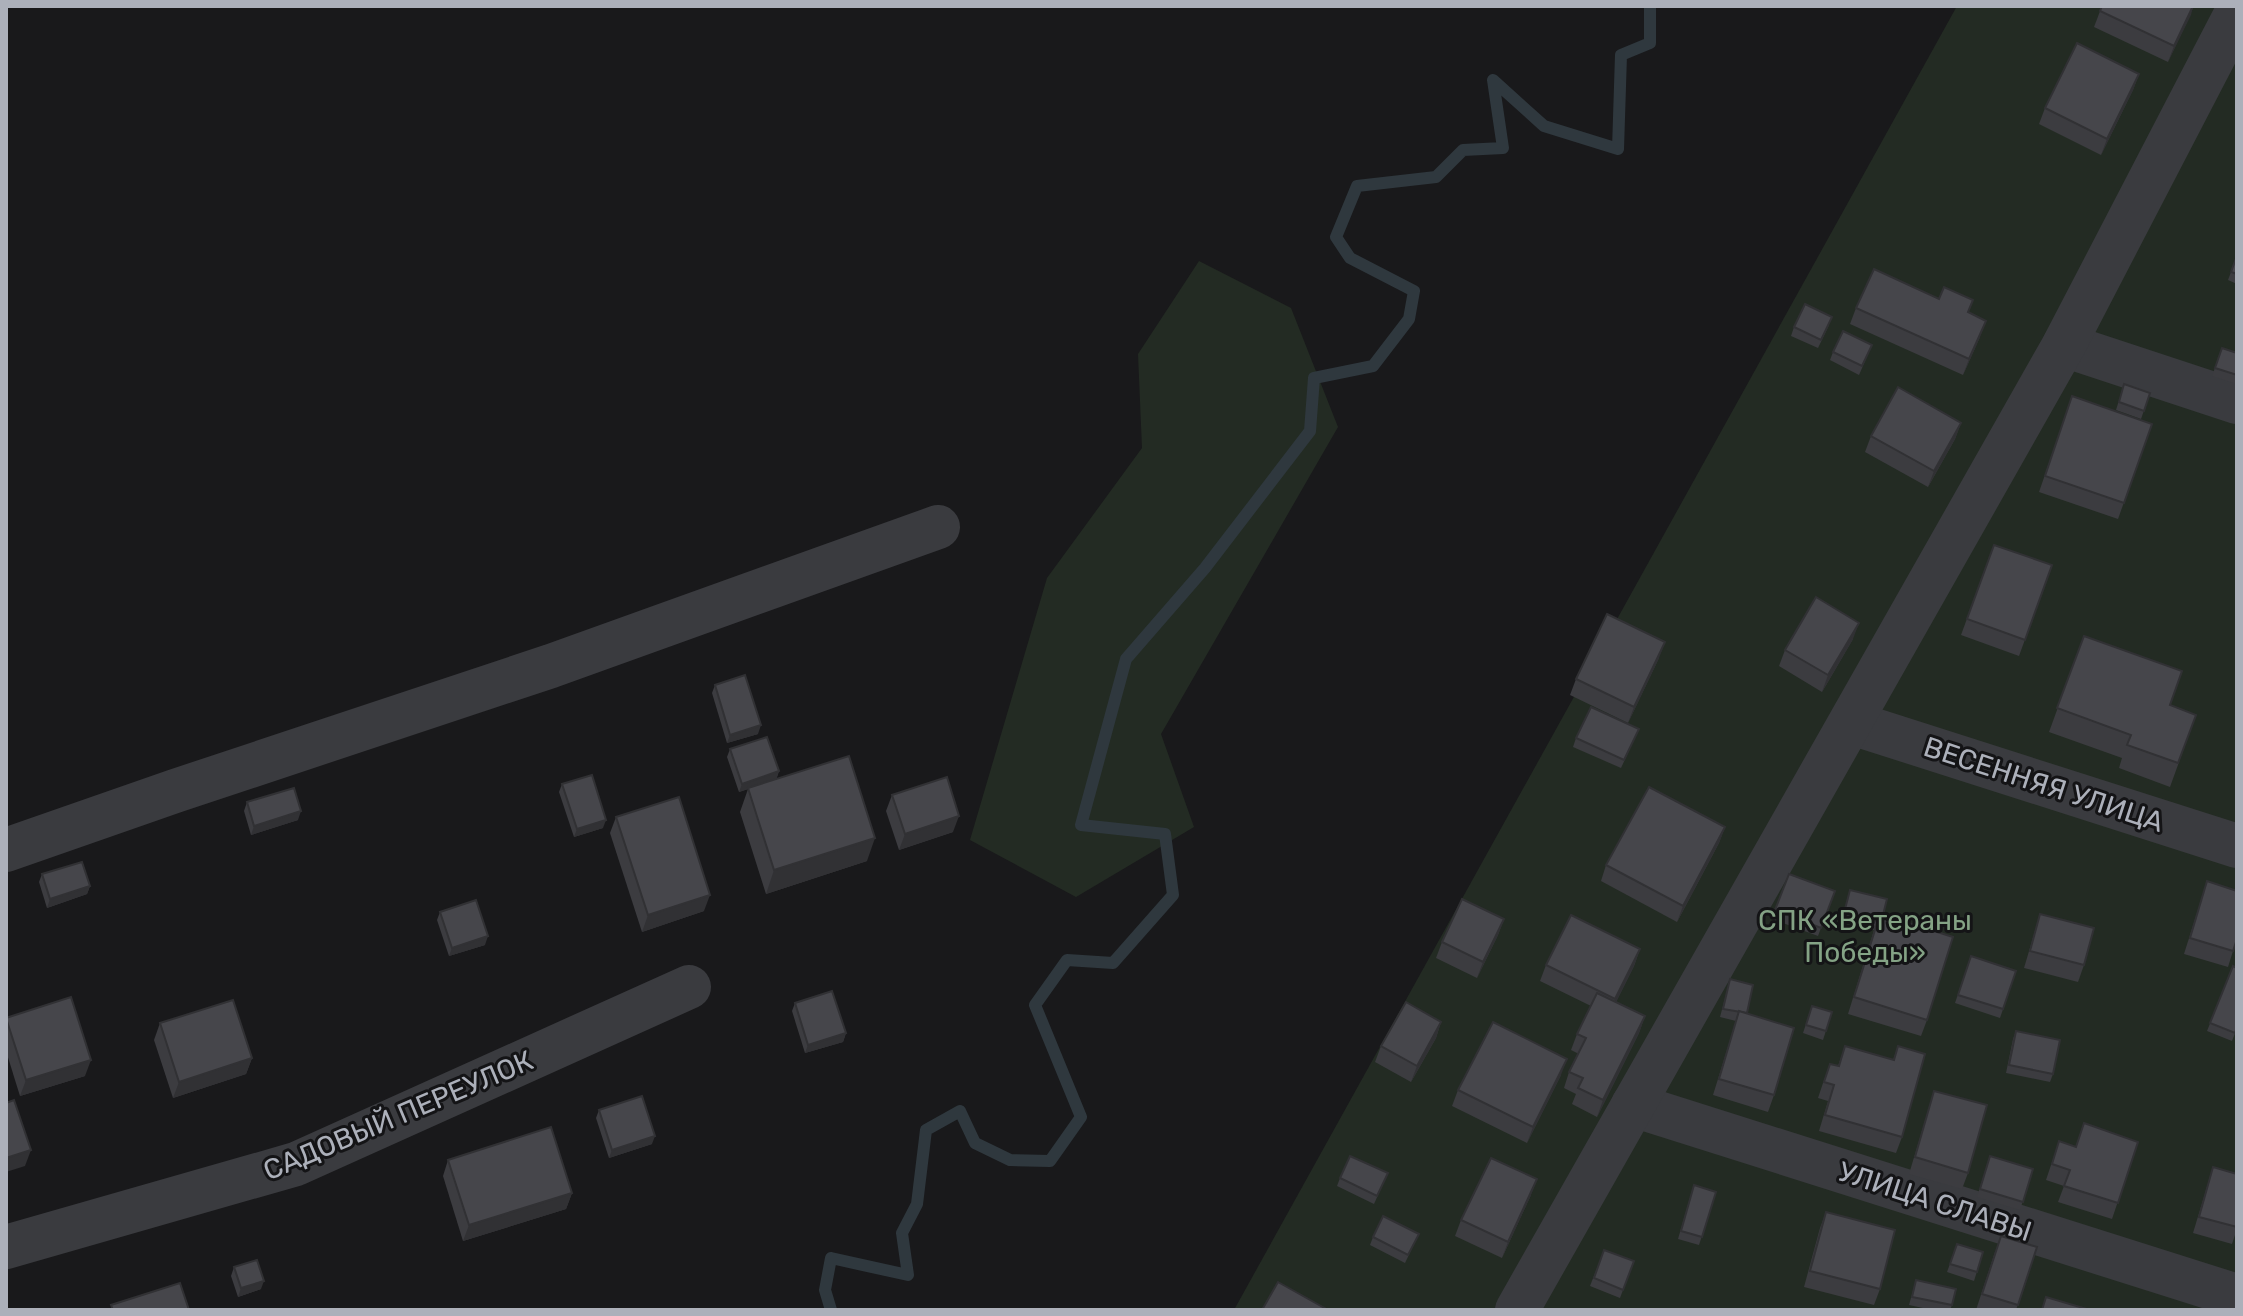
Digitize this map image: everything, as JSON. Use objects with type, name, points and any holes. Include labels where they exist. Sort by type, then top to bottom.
[{"type":"street","points":[[1517,1310],[2064,345],[2237,12]]},
{"type":"street","points":[[2064,345],[2237,402]]},
{"type":"street","points":[[6,850],[551,666],[938,527]]},
{"type":"street","name":"ВЕСЕННЯЯ УЛИЦА","points":[[1852,723],[2237,846]]},
{"type":"street","name":"САДОВЫЙ ПЕРЕУЛОК","points":[[6,1247],[296,1164],[689,987]]},
{"type":"street","name":"УЛИЦА СЛАВЫ","points":[[1633,1105],[2237,1296]]},
{"type":"green space","name":"СПК «Ветераны Победы»","points":[[1957,6],[2237,6],[2237,1310],[1234,1310]]},
{"type":"green space","points":[[1199,261],[1291,308],[1338,427],[1161,734],[1194,827],[1076,897],[970,840],[1047,578],[1142,448],[1138,354]]},
{"type":"building","points":[[2102,6],[2193,6],[2174,46],[2100,11]]},
{"type":"building","points":[[2077,43],[2139,74],[2107,139],[2045,108]]},
{"type":"building","points":[[2237,256],[2237,274],[2231,272]]},
{"type":"building","points":[[1874,269],[1939,299],[1944,287],[1973,300],[1968,312],[1986,321],[1969,359],[1856,308]]},
{"type":"building","points":[[1805,304],[1832,317],[1821,340],[1794,327]]},
{"type":"building","points":[[1843,331],[1872,345],[1862,366],[1833,352]]},
{"type":"building","points":[[2222,348],[2237,353],[2237,375],[2215,368]]},
{"type":"building","points":[[2124,384],[2150,393],[2144,411],[2119,402]]},
{"type":"building","points":[[1898,387],[1961,423],[1934,471],[1871,436]]},
{"type":"building","points":[[2072,396],[2152,424],[2124,503],[2045,476]]},
{"type":"building","points":[[1994,545],[2052,565],[2025,640],[1967,619]]},
{"type":"building","points":[[1816,597],[1859,623],[1828,675],[1785,650]]},
{"type":"building","points":[[1607,614],[1665,642],[1634,707],[1576,679]]},
{"type":"building","points":[[2084,636],[2182,671],[2170,705],[2196,715],[2178,763],[2127,745],[2131,735],[2057,708]]},
{"type":"building","points":[[745,675],[761,725],[730,735],[715,685]]},
{"type":"building","points":[[1591,707],[1639,729],[1624,760],[1576,738]]},
{"type":"building","points":[[767,737],[779,771],[742,784],[730,749]]},
{"type":"building","points":[[849,756],[875,838],[774,870],[748,788]]},
{"type":"building","points":[[592,775],[606,820],[577,829],[562,784]]},
{"type":"building","points":[[947,777],[959,816],[905,834],[892,795]]},
{"type":"building","points":[[1649,787],[1725,827],[1683,906],[1606,865]]},
{"type":"building","points":[[294,788],[301,811],[254,826],[247,802]]},
{"type":"building","points":[[679,797],[710,895],[648,915],[616,817]]},
{"type":"building","points":[[82,862],[90,886],[50,899],[42,874]]},
{"type":"building","points":[[1789,874],[1835,891],[1821,928],[1775,910]]},
{"type":"building","points":[[2207,881],[2237,891],[2237,939],[2233,951],[2190,938]]},
{"type":"building","points":[[1850,890],[1887,899],[1883,915],[1880,914],[1877,921],[1844,913]]},
{"type":"building","points":[[1462,899],[1504,919],[1483,962],[1442,942]]},
{"type":"building","points":[[476,900],[488,936],[452,948],[440,912]]},
{"type":"building","points":[[1880,914],[1953,937],[1927,1020],[1854,997]]},
{"type":"building","points":[[2040,914],[2094,928],[2084,965],[2030,951]]},
{"type":"building","points":[[1571,915],[1640,949],[1615,999],[1546,965]]},
{"type":"building","points":[[1971,956],[2016,971],[2003,1009],[1958,995]]},
{"type":"building","points":[[2233,966],[2237,968],[2235,1033],[2210,1023]]},
{"type":"building","points":[[1730,979],[1753,985],[1747,1013],[1723,1009]]},
{"type":"building","points":[[832,991],[846,1033],[808,1045],[795,1003]]},
{"type":"building","points":[[1597,993],[1645,1016],[1603,1100],[1578,1088],[1583,1078],[1569,1072],[1586,1038],[1577,1034]]},
{"type":"building","points":[[71,997],[91,1060],[26,1080],[6,1018]]},
{"type":"building","points":[[233,1000],[252,1058],[179,1082],[160,1023]]},
{"type":"building","points":[[1406,1002],[1441,1022],[1417,1066],[1381,1046]]},
{"type":"building","points":[[1812,1006],[1832,1012],[1826,1031],[1806,1025]]},
{"type":"building","points":[[1739,1011],[1794,1028],[1774,1095],[1719,1079]]},
{"type":"building","points":[[1493,1022],[1567,1059],[1533,1127],[1458,1090]]},
{"type":"building","points":[[2016,1031],[2060,1040],[2053,1074],[2009,1065]]},
{"type":"building","points":[[1845,1046],[1894,1060],[1898,1046],[1925,1054],[1902,1137],[1825,1115],[1834,1085],[1824,1082],[1830,1064],[1839,1066]]},
{"type":"building","points":[[1934,1091],[1987,1105],[1968,1173],[1915,1157]]},
{"type":"building","points":[[642,1096],[655,1136],[612,1150],[599,1110]]},
{"type":"building","points":[[14,1100],[31,1150],[6,1158],[6,1103]]},
{"type":"building","points":[[2084,1123],[2138,1142],[2118,1203],[2064,1186],[2070,1170],[2052,1164],[2059,1141],[2076,1147]]},
{"type":"building","points":[[551,1127],[572,1193],[469,1225],[448,1160]]},
{"type":"building","points":[[1350,1156],[1388,1173],[1377,1196],[1340,1178]]},
{"type":"building","points":[[1990,1156],[2033,1169],[2023,1202],[1980,1189]]},
{"type":"building","points":[[1491,1158],[1537,1179],[1508,1242],[1461,1220]]},
{"type":"building","points":[[2213,1167],[2237,1174],[2237,1227],[2199,1217]]},
{"type":"building","points":[[1694,1185],[1716,1192],[1702,1237],[1681,1231]]},
{"type":"building","points":[[1826,1212],[1895,1230],[1880,1289],[1810,1271]]},
{"type":"building","points":[[1383,1216],[1419,1234],[1408,1255],[1373,1237]]},
{"type":"building","points":[[2001,1236],[2037,1247],[2018,1305],[1982,1294]]},
{"type":"building","points":[[1957,1244],[1983,1252],[1977,1272],[1950,1264]]},
{"type":"building","points":[[1604,1250],[1634,1261],[1623,1290],[1594,1278]]},
{"type":"building","points":[[257,1260],[264,1281],[241,1288],[234,1267]]},
{"type":"building","points":[[1916,1280],[1956,1289],[1952,1305],[1912,1297]]},
{"type":"building","points":[[1278,1282],[1328,1310],[1262,1310]]},
{"type":"building","points":[[180,1283],[189,1310],[113,1310],[111,1305]]},
{"type":"building","points":[[2046,1297],[2090,1310],[2042,1310]]},
{"type":"waterway","points":[[831,1310],[825,1290],[831,1258],[908,1275],[902,1233],[917,1204],[926,1130],[960,1111],[975,1143],[1010,1160],[1050,1161],[1081,1117],[1035,1005],[1067,960],[1113,963],[1173,895],[1165,834],[1081,825],[1126,659],[1205,568],[1310,431],[1314,378],[1373,366],[1409,319],[1414,291],[1350,258],[1336,237],[1357,186],[1436,177],[1463,150],[1503,148],[1493,80],[1544,126],[1618,149],[1621,55],[1650,43],[1650,6]]}]
